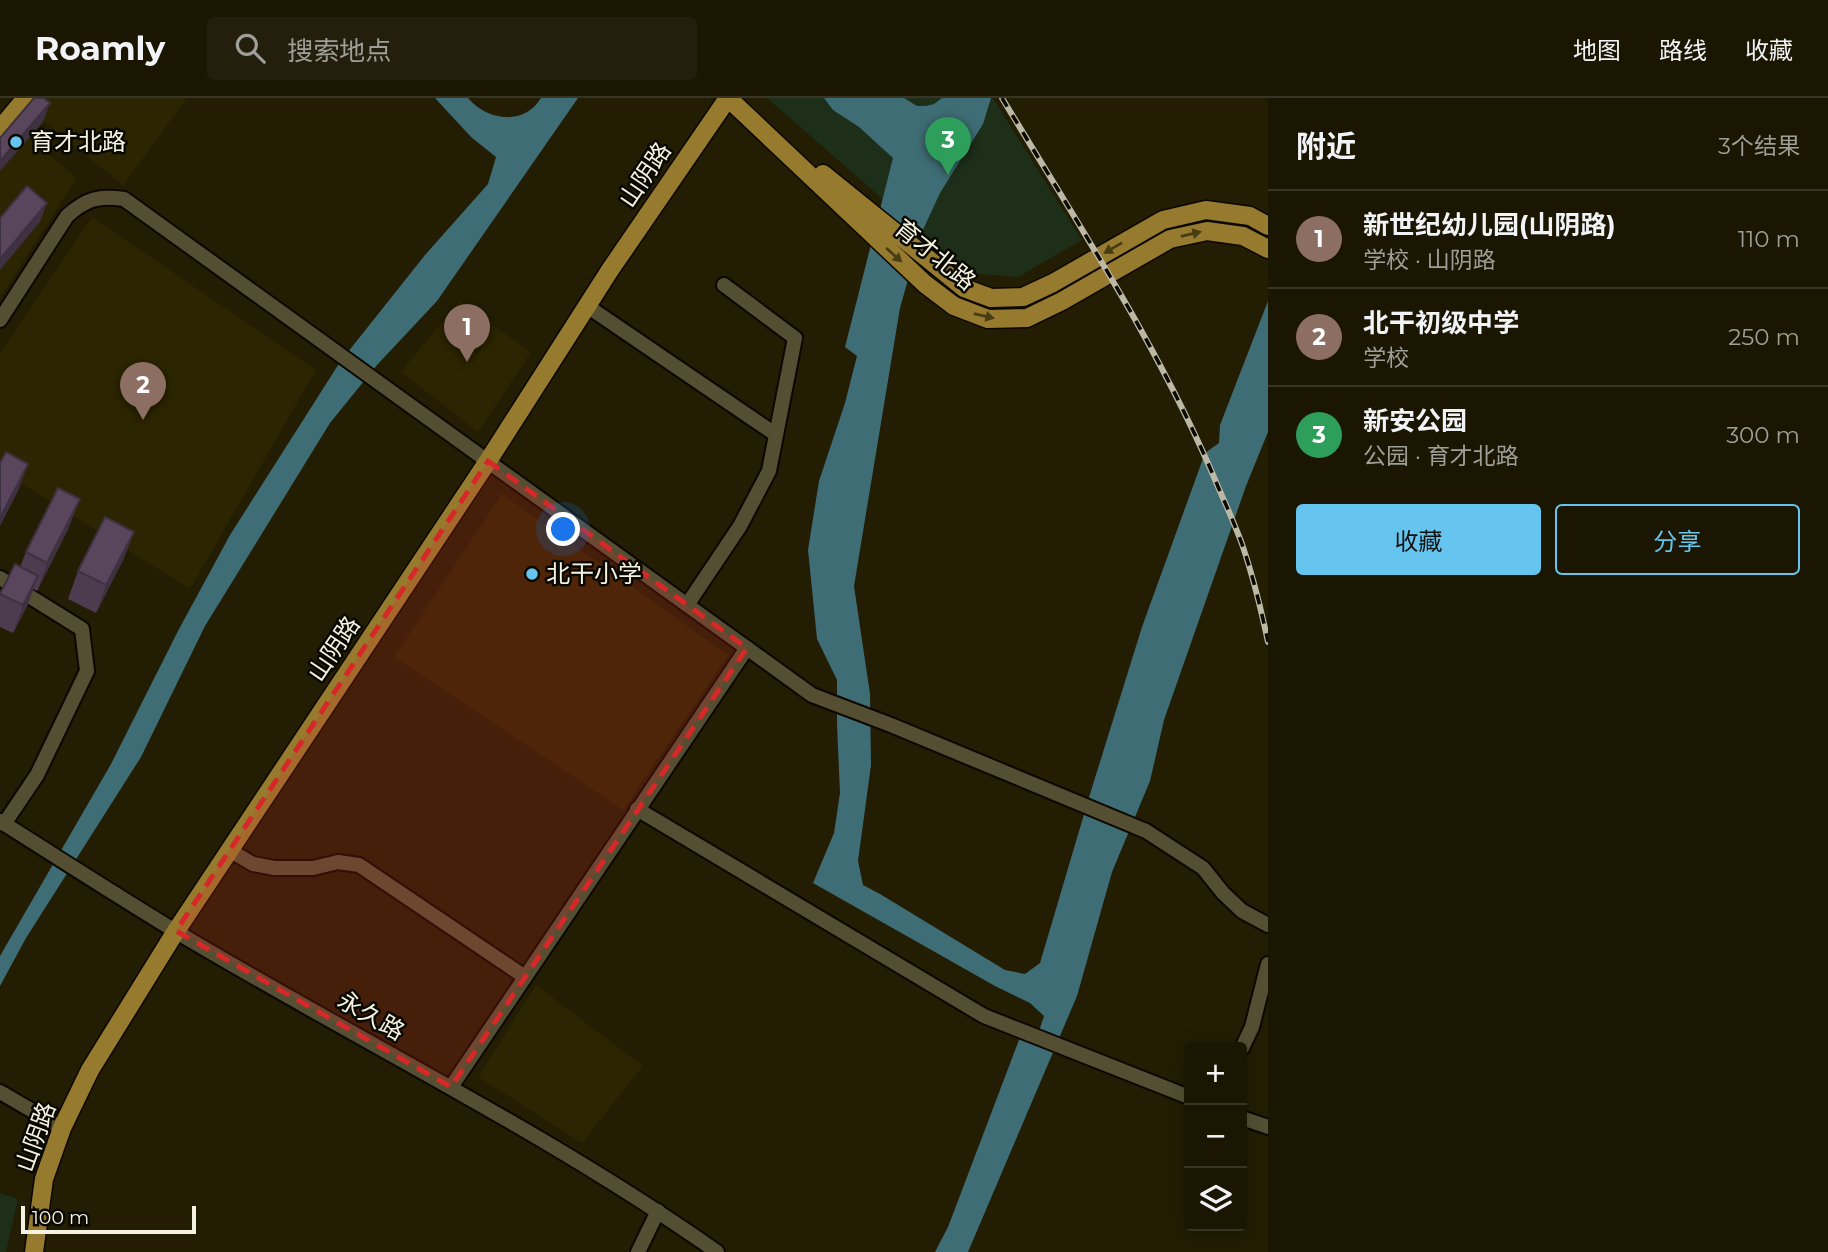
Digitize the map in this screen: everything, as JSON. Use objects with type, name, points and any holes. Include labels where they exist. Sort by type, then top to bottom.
[{"type":"main road","name":"育才北路","points":[[728,98],[865,218],[925,284],[954,306],[988,318],[1027,317],[1062,301],[1170,239],[1207,231],[1243,236],[1268,249]]},
{"type":"main road","name":"山阴路","points":[[34,1252],[44,1179],[62,1128],[90,1070],[229,850],[488,461],[587,306],[728,98]]},
{"type":"main road","points":[[0,129],[26,99]]},
{"type":"main road","name":"育才北路","points":[[865,218],[964,288],[991,298],[1023,297],[1053,283],[1163,220],[1206,210],[1250,216],[1268,226]]},
{"type":"street","points":[[0,320],[67,216],[79,205],[93,198],[109,196],[124,199],[811,695],[891,725],[1146,831],[1203,868],[1242,911],[1268,925]]},
{"type":"street","points":[[687,605],[740,526],[769,471],[795,338],[724,285]]},
{"type":"street","points":[[587,306],[775,435]]},
{"type":"street","points":[[0,578],[82,629],[87,671],[37,775],[2,822]]},
{"type":"street","points":[[451,1087],[747,648]]},
{"type":"street","points":[[637,809],[984,1016],[1184,1095]]},
{"type":"street","name":"永久路","points":[[2,822],[176,931],[451,1087],[658,1210],[717,1252]]},
{"type":"street","points":[[229,850],[253,864],[274,868],[313,868],[338,862],[359,865],[525,977]]},
{"type":"street","points":[[1245,1042],[1252,1027],[1268,964]]},
{"type":"street","points":[[0,1092],[62,1128]]},
{"type":"street","points":[[1247,1121],[1267,1131]]},
{"type":"street","points":[[638,1252],[658,1210]]},
{"type":"highlighted area","points":[[488,461],[747,648],[451,1087],[176,931]]},
{"type":"shaded area","points":[[48,98],[187,98],[123,185],[35,114]]},
{"type":"shaded area","points":[[14,126],[77,178],[0,298],[0,143]]},
{"type":"shaded area","points":[[92,217],[316,370],[190,589],[0,470],[0,353]]},
{"type":"shaded area","points":[[459,301],[531,352],[478,432],[401,372]]},
{"type":"shaded area","name":"北干小学","points":[[502,494],[728,655],[623,810],[394,657]]},
{"type":"shaded area","points":[[536,985],[643,1066],[582,1143],[478,1077]]},
{"type":"green space","points":[[767,98],[993,98],[1082,240],[1018,277],[967,273]]},
{"type":"green space","points":[[0,1193],[18,1199],[6,1252],[0,1252]]},
{"type":"water","points":[[435,98],[468,98],[485,112],[505,117],[525,113],[541,98],[578,98],[437,301],[377,365],[330,423],[205,626],[141,757],[26,938],[0,986],[0,956],[111,764],[230,535],[340,362],[425,255],[488,184],[496,157],[471,137]]},
{"type":"water","points":[[824,98],[904,98],[917,106],[926,106],[942,98],[991,98],[983,124],[940,193],[921,234],[900,308],[854,586],[870,694],[871,765],[858,861],[863,885],[1005,970],[1025,974],[1040,963],[1142,627],[1205,453],[1219,443],[1220,425],[1268,301],[1268,432],[1246,486],[1164,720],[1150,781],[1112,872],[1077,996],[968,1252],[935,1252],[948,1227],[1022,1032],[1039,1031],[1044,1016],[1030,1003],[813,883],[834,833],[840,793],[837,680],[817,639],[808,550],[819,481],[845,403],[857,356],[845,347],[893,158],[859,127],[833,110]]},
{"type":"building","points":[[34,98],[44,98],[50,103],[0,161],[0,138]]},
{"type":"building","points":[[27,186],[47,203],[0,259],[0,218]]},
{"type":"building","points":[[6,452],[28,464],[0,518],[0,463]]},
{"type":"building","points":[[58,488],[80,499],[47,563],[26,552]]},
{"type":"building","points":[[105,517],[134,532],[106,585],[78,571]]},
{"type":"building","points":[[15,564],[38,576],[23,605],[0,594]]},
{"type":"railway","points":[[1002,98],[1118,290],[1172,388],[1242,544],[1268,642]]},
{"type":"place","name":"育才北路","points":[[16,142]]},
{"type":"place","name":"新安公园","points":[[948,175]]},
{"type":"place","name":"新世纪幼儿园(山阴路)","points":[[467,362]]},
{"type":"place","name":"北干初级中学","points":[[143,420]]},
{"type":"place","name":"北干小学","points":[[532,574]]}]
